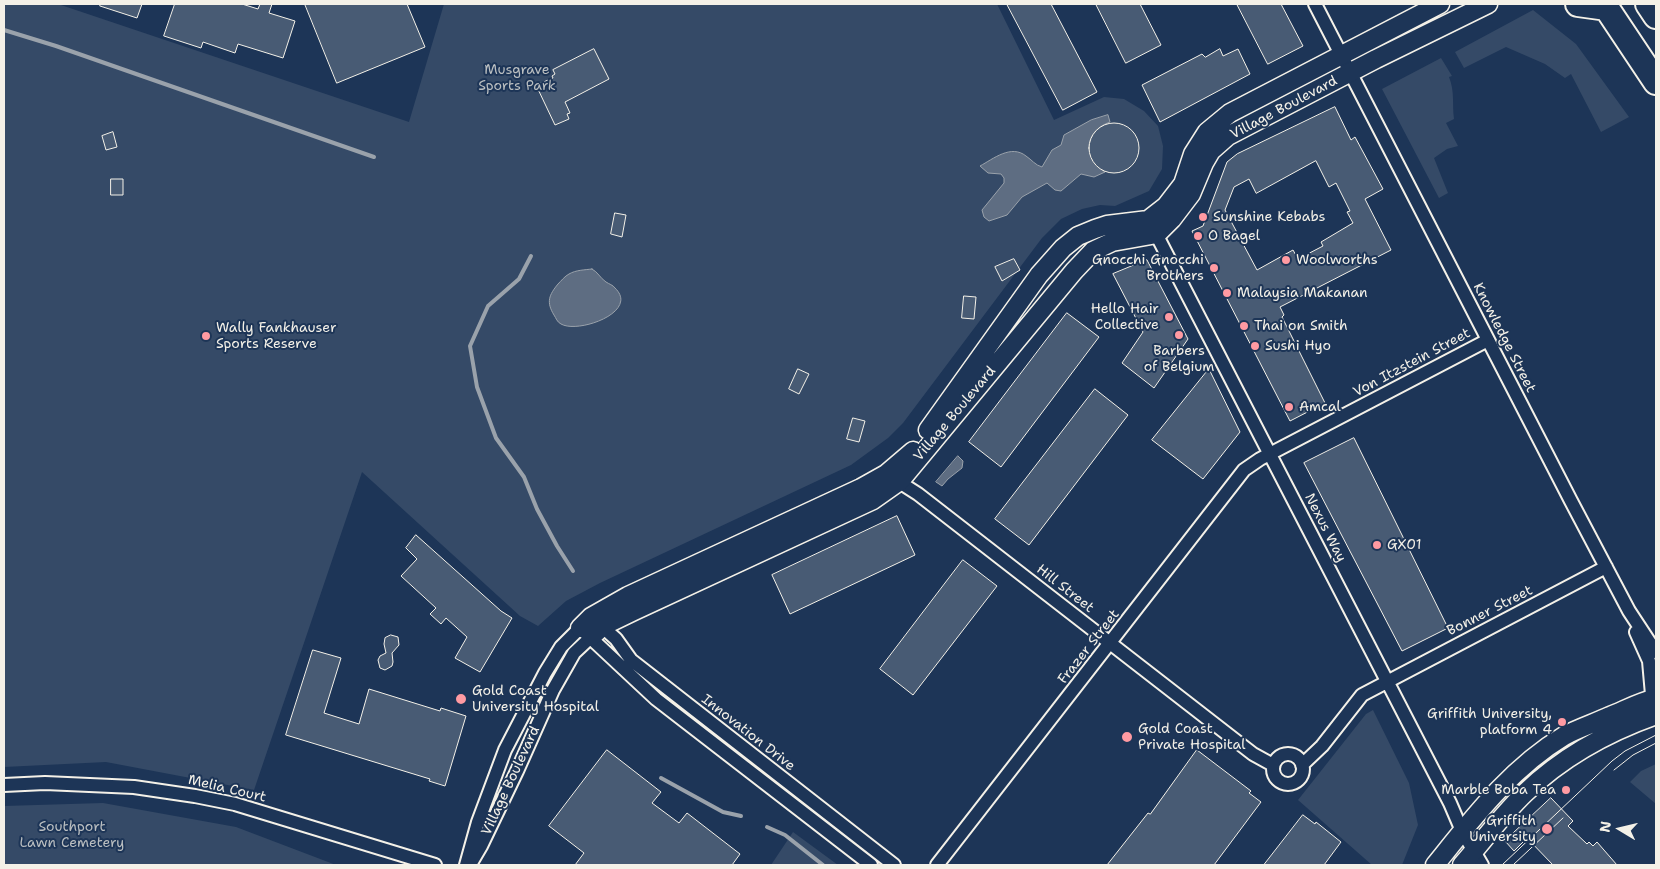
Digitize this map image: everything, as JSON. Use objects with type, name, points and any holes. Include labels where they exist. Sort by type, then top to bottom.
[{"type":"highway","points":[[1578,4],[1606,6],[1656,82]]},
{"type":"highway","points":[[1648,4],[1656,16]]},
{"type":"street","name":"Knowledge Street","points":[[1314,4],[1606,567],[1633,617],[1656,652]]},
{"type":"street","name":"Village Boulevard","points":[[1152,227],[1182,184],[1193,154],[1207,132],[1217,123],[1230,113],[1440,4]]},
{"type":"street","name":"Village Boulevard","points":[[468,865],[478,822],[505,750],[545,673],[561,647],[592,627],[873,500],[1093,251],[1172,219],[1191,194],[1204,163],[1211,152],[1228,136],[1350,72],[1488,4]]},
{"type":"street","name":"Nexus Way","points":[[1152,227],[1450,803],[1472,861]]},
{"type":"street","name":"Von Itzstein Street","points":[[1270,454],[1488,340]]},
{"type":"street","name":"Frazer Street","points":[[938,865],[1240,474],[1247,467],[1270,454]]},
{"type":"street","name":"Hill Street","points":[[893,478],[1111,643],[1253,754],[1274,765]]},
{"type":"street","name":"Bonner Street","points":[[1387,681],[1606,567]]},
{"type":"street","name":"Knowledge Street","points":[[1633,617],[1636,634],[1650,661],[1655,707]]},
{"type":"street","name":"Village Boulevard","points":[[468,865],[481,846],[553,690],[574,653],[592,627]]},
{"type":"street","name":"Innovation Drive","points":[[592,627],[656,699],[871,865]]},
{"type":"street","name":"Innovation Drive","points":[[592,627],[616,638],[631,660],[894,865]]},
{"type":"street","points":[[1302,765],[1322,746],[1362,695],[1387,681]]},
{"type":"street","points":[[1434,865],[1475,814],[1508,781],[1553,744],[1577,730],[1655,707]]},
{"type":"street","points":[[1472,861],[1509,809],[1547,774],[1596,741],[1655,707]]},
{"type":"street","points":[[1290,754],[1298,758],[1302,765],[1301,776],[1297,781],[1287,784],[1278,780],[1275,776],[1274,765],[1280,757],[1290,754]]},
{"type":"street","name":"Melia Court","points":[[4,784],[35,783],[117,786],[195,796],[235,804],[435,865]]},
{"type":"green space","name":"Musgrave Sports Park","points":[[4,4],[58,4],[409,122],[444,4],[997,4],[1054,120],[1104,97],[1124,99],[1144,111],[1158,126],[1163,146],[1162,169],[1149,191],[1115,206],[1100,205],[1082,209],[1061,219],[1042,238],[903,423],[888,438],[851,465],[600,583],[566,601],[538,626],[520,616],[362,472],[254,790],[106,762],[4,767]]},
{"type":"green space","points":[[1533,10],[1576,44],[1629,117],[1601,132],[1571,74],[1565,78],[1545,64],[1506,47],[1464,68],[1455,52]]},
{"type":"green space","points":[[1441,58],[1452,76],[1449,77],[1453,93],[1454,119],[1446,123],[1458,146],[1447,149],[1434,158],[1448,193],[1439,198],[1382,89]]},
{"type":"green space","points":[[1373,710],[1409,783],[1418,825],[1402,865],[1372,865],[1298,800],[1366,714]]},
{"type":"green space","points":[[1656,764],[1656,804],[1630,782],[1641,771]]},
{"type":"green space","name":"Southport Lawn Cemetery","points":[[103,803],[236,827],[336,865],[4,865],[4,806]]},
{"type":"green space","points":[[793,832],[838,865],[771,865]]},
{"type":"shaded area","points":[[1108,115],[1110,122],[1101,126],[1095,132],[1089,145],[1092,160],[1105,172],[1094,177],[1081,174],[1061,191],[1055,190],[1047,183],[1022,197],[1007,215],[989,221],[984,217],[982,210],[1004,183],[1004,178],[1001,174],[988,173],[980,166],[1002,154],[1014,152],[1026,156],[1042,167],[1052,150],[1061,145],[1064,135],[1091,120]]},
{"type":"shaded area","points":[[592,269],[615,288],[621,297],[620,305],[604,319],[592,323],[580,326],[561,324],[550,306],[549,302],[552,292],[569,274]]},
{"type":"shaded area","points":[[958,456],[963,461],[962,468],[942,486],[936,482]]},
{"type":"building","points":[[101,4],[142,4],[137,18],[100,6]]},
{"type":"building","points":[[175,4],[242,4],[258,9],[260,4],[272,4],[269,13],[295,21],[283,58],[238,44],[235,53],[203,42],[201,48],[164,36]]},
{"type":"building","points":[[305,4],[407,4],[425,47],[337,83]]},
{"type":"building","points":[[1007,4],[1051,4],[1097,92],[1063,110]]},
{"type":"building","points":[[1096,4],[1140,4],[1161,45],[1126,63]]},
{"type":"building","points":[[1237,4],[1281,4],[1303,46],[1268,64]]},
{"type":"building","points":[[594,49],[609,79],[565,102],[570,113],[567,114],[569,119],[555,125],[536,85],[553,78],[552,76],[555,74],[553,70]]},
{"type":"building","points":[[1220,49],[1223,56],[1238,49],[1250,74],[1160,122],[1142,85],[1202,54],[1205,57]]},
{"type":"building","points":[[1335,107],[1351,140],[1355,137],[1383,189],[1365,199],[1391,250],[1280,307],[1284,315],[1282,317],[1325,403],[1290,421],[1192,231],[1203,226],[1227,162],[1237,154]],"holes":[[[1316,161],[1329,187],[1336,183],[1350,211],[1347,212],[1353,223],[1321,242],[1323,246],[1298,259],[1293,250],[1257,270],[1225,210],[1234,187],[1249,179],[1256,193]]]},
{"type":"building","points":[[1109,123],[1119,123],[1132,130],[1139,143],[1139,153],[1132,166],[1119,173],[1109,173],[1100,169],[1093,162],[1089,153],[1089,143],[1093,134],[1100,127]]},
{"type":"building","points":[[113,132],[117,147],[106,150],[102,136]]},
{"type":"building","points":[[111,179],[123,179],[123,195],[111,195]]},
{"type":"building","points":[[615,213],[626,215],[622,237],[611,234]]},
{"type":"building","points":[[1014,259],[1020,270],[1002,281],[995,267]]},
{"type":"building","points":[[1147,260],[1188,339],[1154,388],[1122,363],[1143,332],[1113,274]]},
{"type":"building","points":[[964,296],[976,297],[974,319],[962,318]]},
{"type":"building","points":[[1067,313],[1099,337],[1001,467],[969,442]]},
{"type":"building","points":[[798,369],[809,374],[799,394],[789,389]]},
{"type":"building","points":[[1209,369],[1240,432],[1203,479],[1152,440]]},
{"type":"building","points":[[1095,389],[1128,415],[1029,545],[995,519]]},
{"type":"building","points":[[853,418],[865,421],[859,442],[847,439]]},
{"type":"building","name":"GX01","points":[[1354,438],[1448,628],[1402,651],[1304,463]]},
{"type":"building","points":[[897,516],[915,555],[790,614],[772,575]]},
{"type":"building","points":[[416,535],[501,611],[512,618],[480,672],[455,658],[467,637],[446,618],[441,624],[430,614],[436,608],[401,576],[417,559],[406,548]]},
{"type":"building","points":[[963,560],[997,586],[913,695],[880,669]]},
{"type":"building","points":[[391,635],[398,637],[399,645],[392,653],[392,666],[385,670],[380,668],[378,660],[380,656],[386,653],[385,638]]},
{"type":"building","points":[[313,650],[341,658],[324,713],[359,724],[369,689],[440,711],[441,708],[466,716],[445,786],[429,781],[430,779],[286,735]]},
{"type":"building","points":[[607,750],[661,792],[652,803],[679,823],[687,813],[740,854],[732,865],[575,865],[584,853],[549,826]]},
{"type":"building","points":[[1197,750],[1251,791],[1249,793],[1261,802],[1214,865],[1107,865],[1148,813],[1150,814]]},
{"type":"building","points":[[1551,798],[1573,821],[1568,826],[1587,844],[1589,842],[1593,846],[1597,842],[1617,865],[1553,865],[1527,838],[1514,851],[1505,841]]},
{"type":"building","points":[[1303,815],[1315,824],[1316,822],[1341,842],[1324,865],[1264,865]]},
{"type":"waterway","points":[[4,30],[56,46],[374,157]]},
{"type":"waterway","points":[[531,256],[519,279],[488,306],[470,346],[477,387],[496,438],[524,477],[537,509],[573,571]]},
{"type":"waterway","points":[[661,778],[723,812],[741,816]]},
{"type":"waterway","points":[[767,827],[785,835],[823,865]]},
{"type":"tram line","points":[[1502,865],[1612,761],[1625,751],[1656,735]]},
{"type":"tram line","points":[[1614,770],[1633,755],[1656,743]]},
{"type":"tram line","points":[[1513,865],[1563,818]]},
{"type":"place","name":"Sunshine Kebabs","points":[[1203,217]]},
{"type":"place","name":"O Bagel","points":[[1198,236]]},
{"type":"place","name":"Woolworths","points":[[1286,260]]},
{"type":"place","name":"Gnocchi Gnocchi Brothers","points":[[1214,268]]},
{"type":"place","name":"Malaysia Makanan","points":[[1227,293]]},
{"type":"place","name":"Hello Hair Collective","points":[[1169,317]]},
{"type":"place","name":"Thai on Smith","points":[[1244,326]]},
{"type":"place","name":"Barbers of Belgium","points":[[1179,335]]},
{"type":"place","name":"Wally Fankhauser Sports Reserve","points":[[206,336]]},
{"type":"place","name":"Sushi Hyo","points":[[1255,346]]},
{"type":"place","name":"Amcal","points":[[1289,407]]},
{"type":"place","name":"GX01","points":[[1377,545]]},
{"type":"place","name":"Gold Coast University Hospital","points":[[461,699]]},
{"type":"place","name":"Griffith University, platform 4","points":[[1562,722]]},
{"type":"place","name":"Gold Coast Private Hospital","points":[[1127,737]]},
{"type":"place","name":"Marble Boba Tea","points":[[1566,790]]},
{"type":"place","name":"Griffith University","points":[[1547,829]]}]
